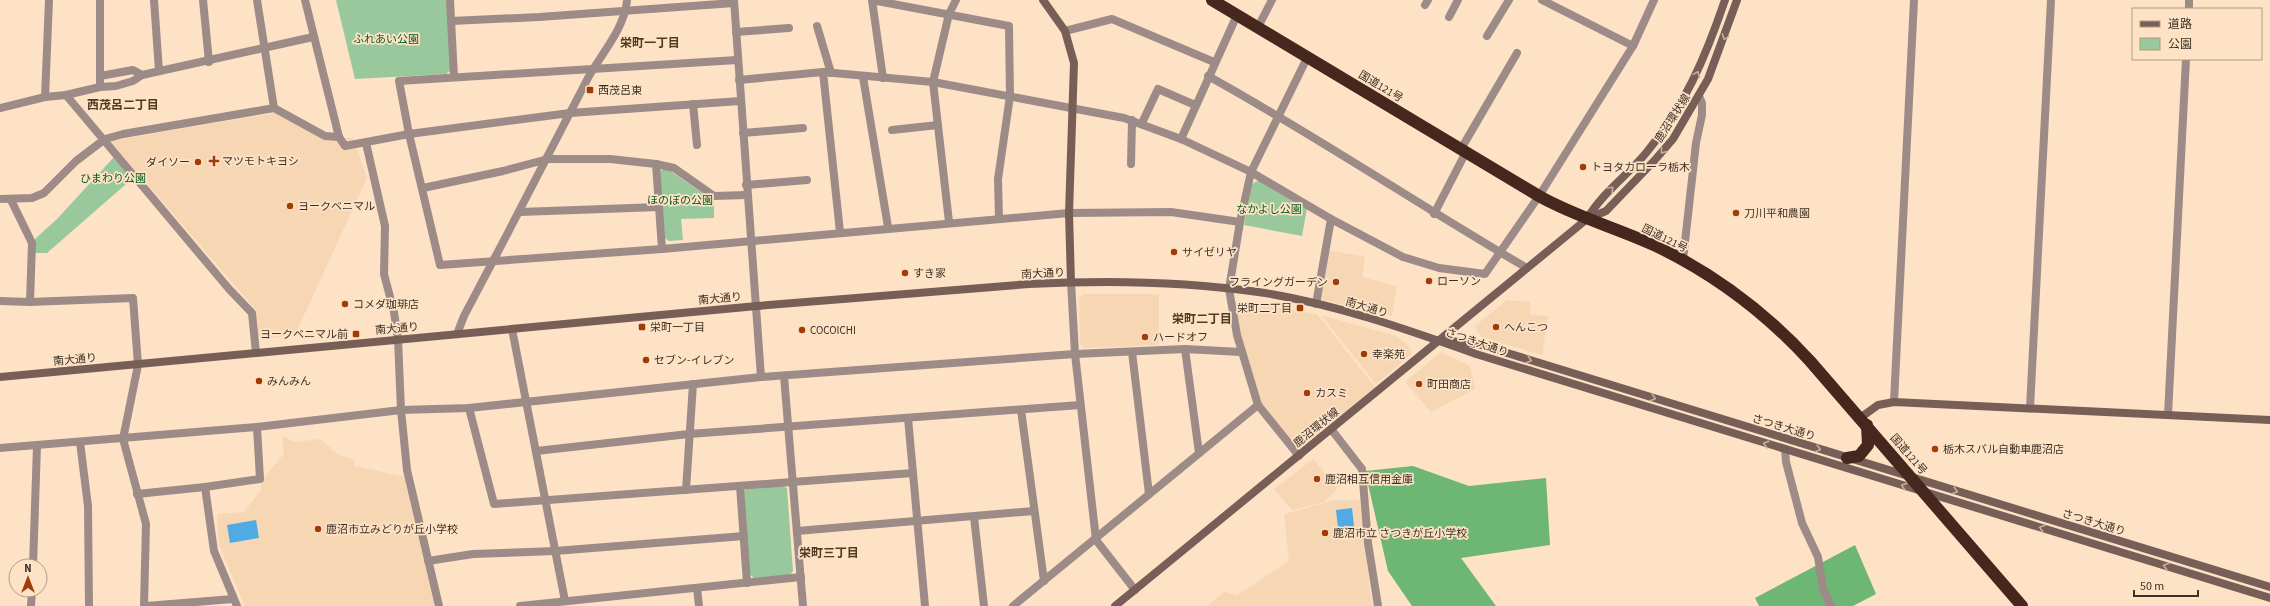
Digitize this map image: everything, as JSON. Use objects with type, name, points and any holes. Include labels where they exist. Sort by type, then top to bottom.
[{"type":"highway","name":"国道121号","points":[[1212,0],[1539,196],[1587,219],[1630,235],[1683,260],[1755,309],[1786,334],[1926,493],[2022,606]]},
{"type":"highway","points":[[1847,458],[1859,456],[1868,445],[1863,422]]},
{"type":"street","points":[[45,97],[49,0]]},
{"type":"street","points":[[100,0],[100,87]]},
{"type":"street","points":[[154,0],[159,72]]},
{"type":"street","points":[[203,0],[209,62]]},
{"type":"street","points":[[257,0],[274,108]]},
{"type":"street","points":[[305,0],[339,137],[345,146],[366,144],[409,134],[570,113],[740,101]]},
{"type":"street","points":[[450,0],[454,77]]},
{"type":"street","points":[[457,334],[464,316],[548,159],[593,68],[615,33],[626,10],[627,0]]},
{"type":"street","points":[[883,78],[872,0],[1009,26],[1010,96],[998,179],[999,219]]},
{"type":"street","points":[[950,222],[933,82],[949,14],[956,0]]},
{"type":"street","points":[[1043,0],[1065,31],[1074,63],[1074,107],[1069,213],[1071,282],[1075,354],[1080,406],[1096,540],[1135,590]]},
{"type":"street","points":[[1258,27],[1272,0]]},
{"type":"street","points":[[1449,17],[1458,0]]},
{"type":"street","points":[[1487,36],[1509,0]]},
{"type":"street","points":[[1542,0],[1633,46]]},
{"type":"street","points":[[739,80],[827,73],[933,82],[1074,107],[1132,120],[1181,139],[1251,172],[1331,219],[1403,257],[1438,268],[1485,274],[1539,196],[1633,46],[1654,0]]},
{"type":"street","name":"鹿沼環状線","points":[[1587,219],[1596,204],[1645,154],[1678,109],[1704,58],[1725,0]]},
{"type":"street","name":"鹿沼環状線","points":[[1115,606],[1299,456],[1437,340],[1587,219],[1606,211],[1673,139],[1699,96],[1715,62],[1737,0]]},
{"type":"street","points":[[1894,402],[1914,0]]},
{"type":"street","points":[[2030,408],[2051,0]]},
{"type":"street","points":[[451,21],[539,17],[688,3],[734,1],[746,186],[757,306],[761,377]]},
{"type":"street","points":[[1181,139],[1214,62],[1237,15]]},
{"type":"street","points":[[1065,31],[1112,19],[1214,62]]},
{"type":"street","points":[[817,26],[827,73],[840,232]]},
{"type":"street","points":[[736,32],[789,28]]},
{"type":"street","points":[[0,108],[45,97],[66,95],[100,87],[116,86],[133,82],[142,75],[209,62],[313,37]]},
{"type":"street","points":[[1434,214],[1463,150],[1517,53]]},
{"type":"street","points":[[1299,456],[1258,405],[1241,352],[1229,288],[1240,222],[1251,172],[1307,58]]},
{"type":"street","points":[[737,60],[399,81],[409,134],[440,265],[662,249],[950,222],[1069,213],[1171,212],[1240,222]]},
{"type":"street","points":[[2168,415],[2186,60]]},
{"type":"street","points":[[100,76],[133,70],[142,75]]},
{"type":"street","points":[[863,76],[888,228]]},
{"type":"street","points":[[1208,76],[1279,115],[1434,214],[1528,268]]},
{"type":"street","points":[[1142,123],[1158,88],[1195,105]]},
{"type":"street","points":[[66,95],[105,139],[229,288],[249,307],[252,313],[256,353]]},
{"type":"street","points":[[1683,260],[1696,143],[1702,115],[1702,103],[1699,96]]},
{"type":"street","points":[[693,104],[697,145]]},
{"type":"street","points":[[0,199],[11,200],[32,198],[44,193],[76,161],[105,139],[274,108],[325,136],[339,137]]},
{"type":"street","points":[[1131,164],[1132,120]]},
{"type":"street","points":[[892,130],[938,125]]},
{"type":"street","points":[[743,133],[803,128]]},
{"type":"street","points":[[366,144],[385,226],[384,274],[398,339],[400,410],[407,470],[439,606]]},
{"type":"street","points":[[423,188],[503,171],[548,159],[610,159],[656,164],[674,168],[714,196],[747,195]]},
{"type":"street","points":[[656,164],[662,249]]},
{"type":"street","points":[[746,186],[807,180]]},
{"type":"street","points":[[11,200],[32,243],[30,302]]},
{"type":"street","points":[[520,212],[659,207]]},
{"type":"street","points":[[1316,304],[1331,219]]},
{"type":"street","name":"南大通り","points":[[0,377],[757,306],[1071,282],[1147,282],[1229,288],[1260,292],[1316,304],[1437,340]]},
{"type":"street","points":[[0,301],[30,302],[133,298],[138,365],[123,439],[146,524],[145,606],[235,603],[214,551],[205,487]]},
{"type":"street","points":[[512,329],[565,601]]},
{"type":"street","name":"さつき大通り","points":[[1437,340],[1926,493],[2270,598]]},
{"type":"street","name":"さつき大通り","points":[[1437,340],[1478,344],[2270,587]]},
{"type":"street","points":[[0,448],[258,427],[400,410],[468,408],[761,377],[1075,354],[1185,349],[1241,352]]},
{"type":"street","points":[[1185,349],[1199,453]]},
{"type":"street","points":[[1132,352],[1149,494]]},
{"type":"street","points":[[784,376],[803,606]]},
{"type":"street","points":[[686,490],[693,384]]},
{"type":"street","points":[[1863,422],[1878,405],[1894,402],[2270,420]]},
{"type":"street","points":[[1013,606],[1096,540],[1149,494],[1258,405]]},
{"type":"street","points":[[536,451],[689,434],[1080,406]]},
{"type":"street","points":[[468,408],[494,504],[913,473]]},
{"type":"street","points":[[1021,410],[1044,581]]},
{"type":"street","points":[[908,418],[925,606]]},
{"type":"street","points":[[137,494],[205,487],[260,479],[258,427]]},
{"type":"street","points":[[1331,429],[1362,470],[1368,543],[1378,606]]},
{"type":"street","points":[[80,442],[88,506],[89,606]]},
{"type":"street","points":[[33,558],[37,446]]},
{"type":"street","points":[[1785,449],[1786,462],[1802,523],[1818,557],[1823,589],[1831,606]]},
{"type":"street","points":[[740,486],[747,583]]},
{"type":"street","points":[[797,532],[1034,511]]},
{"type":"street","points":[[974,516],[984,606]]},
{"type":"street","points":[[428,561],[473,554],[555,551],[744,536]]},
{"type":"street","points":[[520,606],[800,577]]},
{"type":"street","points":[[697,588],[699,606]]},
{"type":"shaded area","points":[[274,113],[325,137],[353,138],[367,178],[295,335],[262,339],[258,335],[256,310],[110,141]]},
{"type":"shaded area","points":[[1327,250],[1365,257],[1362,277],[1397,286],[1392,316],[1319,299]]},
{"type":"shaded area","points":[[1083,294],[1159,294],[1159,345],[1085,348],[1080,344],[1079,299]]},
{"type":"shaded area","points":[[1507,300],[1530,302],[1531,315],[1548,316],[1542,355],[1481,337],[1475,326]]},
{"type":"shaded area","points":[[1239,301],[1317,314],[1375,387],[1298,450],[1261,403],[1242,342],[1236,306]]},
{"type":"shaded area","points":[[1321,315],[1396,336],[1408,345],[1412,354],[1376,384]]},
{"type":"shaded area","points":[[1441,352],[1470,366],[1475,389],[1431,412],[1405,382]]},
{"type":"shaded area","name":"鹿沼市立みどりが丘小学校","points":[[282,436],[295,442],[320,439],[339,455],[354,459],[354,466],[406,477],[435,606],[245,606],[219,545],[217,514],[244,512],[261,490],[261,481],[284,454]]},
{"type":"shaded area","points":[[1313,459],[1338,488],[1324,502],[1292,510],[1274,489]]},
{"type":"shaded area","name":"鹿沼市立 さつきが丘小学校","points":[[1335,500],[1360,500],[1370,592],[1373,606],[1207,606],[1224,592],[1237,595],[1289,561],[1284,514]]},
{"type":"green space","name":"ふれあい公園","points":[[336,0],[447,0],[451,70],[446,74],[355,79]]},
{"type":"green space","name":"ひまわり公園","points":[[115,156],[133,178],[47,253],[35,253],[35,239],[57,219]]},
{"type":"green space","name":"ほのぼの公園","points":[[666,168],[714,201],[714,218],[681,219],[683,240],[669,241],[665,238],[660,171]]},
{"type":"green space","name":"なかよし公園","points":[[1259,180],[1307,208],[1302,236],[1244,225],[1252,184]]},
{"type":"green space","points":[[1413,466],[1469,486],[1546,478],[1550,545],[1461,558],[1496,606],[1412,606],[1388,571],[1365,471]]},
{"type":"green space","points":[[781,485],[787,488],[793,571],[790,575],[754,578],[748,573],[744,491],[748,487]]},
{"type":"green space","points":[[1855,545],[1876,594],[1853,606],[1759,606],[1755,598]]},
{"type":"water","points":[[1352,508],[1355,535],[1339,537],[1336,510]]},
{"type":"water","points":[[256,520],[259,538],[230,543],[227,525]]},
{"type":"place","name":"西茂呂東","points":[[590,90]]},
{"type":"place","name":"マツモトキヨシ","points":[[214,161]]},
{"type":"place","name":"ダイソー","points":[[198,162]]},
{"type":"place","name":"トヨタカローラ栃木","points":[[1583,167]]},
{"type":"place","name":"ヨークベニマル","points":[[290,206]]},
{"type":"place","name":"刀川平和農園","points":[[1736,213]]},
{"type":"place","name":"サイゼリヤ","points":[[1174,252]]},
{"type":"place","name":"すき家","points":[[905,273]]},
{"type":"place","name":"ローソン","points":[[1429,281]]},
{"type":"place","name":"フライングガーデン","points":[[1336,282]]},
{"type":"place","name":"コメダ珈琲店","points":[[345,304]]},
{"type":"place","name":"栄町二丁目","points":[[1300,308]]},
{"type":"place","name":"栄町一丁目","points":[[642,327]]},
{"type":"place","name":"へんこつ","points":[[1496,327]]},
{"type":"place","name":"COCOICHI","points":[[802,330]]},
{"type":"place","name":"ヨークベニマル前","points":[[356,334]]},
{"type":"place","name":"ハードオフ","points":[[1145,337]]},
{"type":"place","name":"幸楽苑","points":[[1364,354]]},
{"type":"place","name":"セブン-イレブン","points":[[646,360]]},
{"type":"place","name":"みんみん","points":[[259,381]]},
{"type":"place","name":"町田商店","points":[[1419,384]]},
{"type":"place","name":"カスミ","points":[[1307,393]]},
{"type":"place","name":"栃木スバル自動車鹿沼店","points":[[1935,449]]},
{"type":"place","name":"鹿沼相互信用金庫","points":[[1317,479]]},
{"type":"place","name":"鹿沼市立みどりが丘小学校","points":[[318,529]]},
{"type":"place","name":"鹿沼市立 さつきが丘小学校","points":[[1325,533]]},
{"type":"district","name":"栄町一丁目","points":[[650,43]]},
{"type":"district","name":"西茂呂二丁目","points":[[123,105]]},
{"type":"district","name":"栄町二丁目","points":[[1202,319]]},
{"type":"district","name":"栄町三丁目","points":[[829,553]]}]
